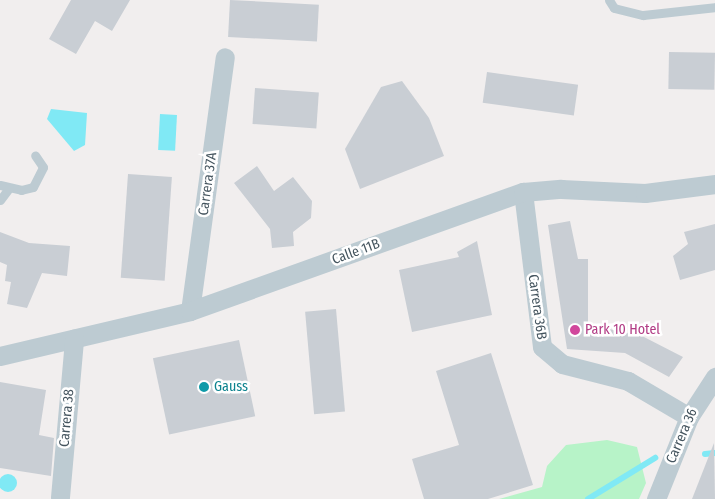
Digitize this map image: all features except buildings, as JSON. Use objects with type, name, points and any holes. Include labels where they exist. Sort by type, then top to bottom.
[{"type":"street","name":"Carrera 37A","points":[[190,312],[225,58]]},
{"type":"street","name":"Calle 11B","points":[[0,356],[190,312],[523,192],[561,188],[646,194],[715,184]]},
{"type":"street","name":"Carrera 36B","points":[[523,192],[542,347],[562,364],[628,381],[689,417]]},
{"type":"street","name":"Carrera 38","points":[[60,496],[74,339]]},
{"type":"street","name":"Carrera 36","points":[[656,499],[689,417],[715,376]]},
{"type":"lane","points":[[609,0],[614,8],[643,15],[715,7]]},
{"type":"lane","points":[[0,200],[4,186],[32,187],[42,176],[43,167],[35,155]]},
{"type":"green space","points":[[607,440],[637,447],[646,483],[639,499],[499,499],[542,487],[547,466],[566,445]]},
{"type":"water","points":[[51,109],[87,113],[85,145],[74,151],[47,119]]},
{"type":"water","points":[[160,114],[177,115],[175,151],[158,150]]},
{"type":"water","points":[[8,474],[16,479],[17,483],[12,491],[8,492],[0,487],[-1,483],[4,475]]},
{"type":"waterway","points":[[705,454],[715,453]]},
{"type":"waterway","points":[[588,499],[655,458]]},
{"type":"place","name":"Park 10 Hotel","points":[[575,330]]},
{"type":"place","name":"Gauss","points":[[204,387]]}]
